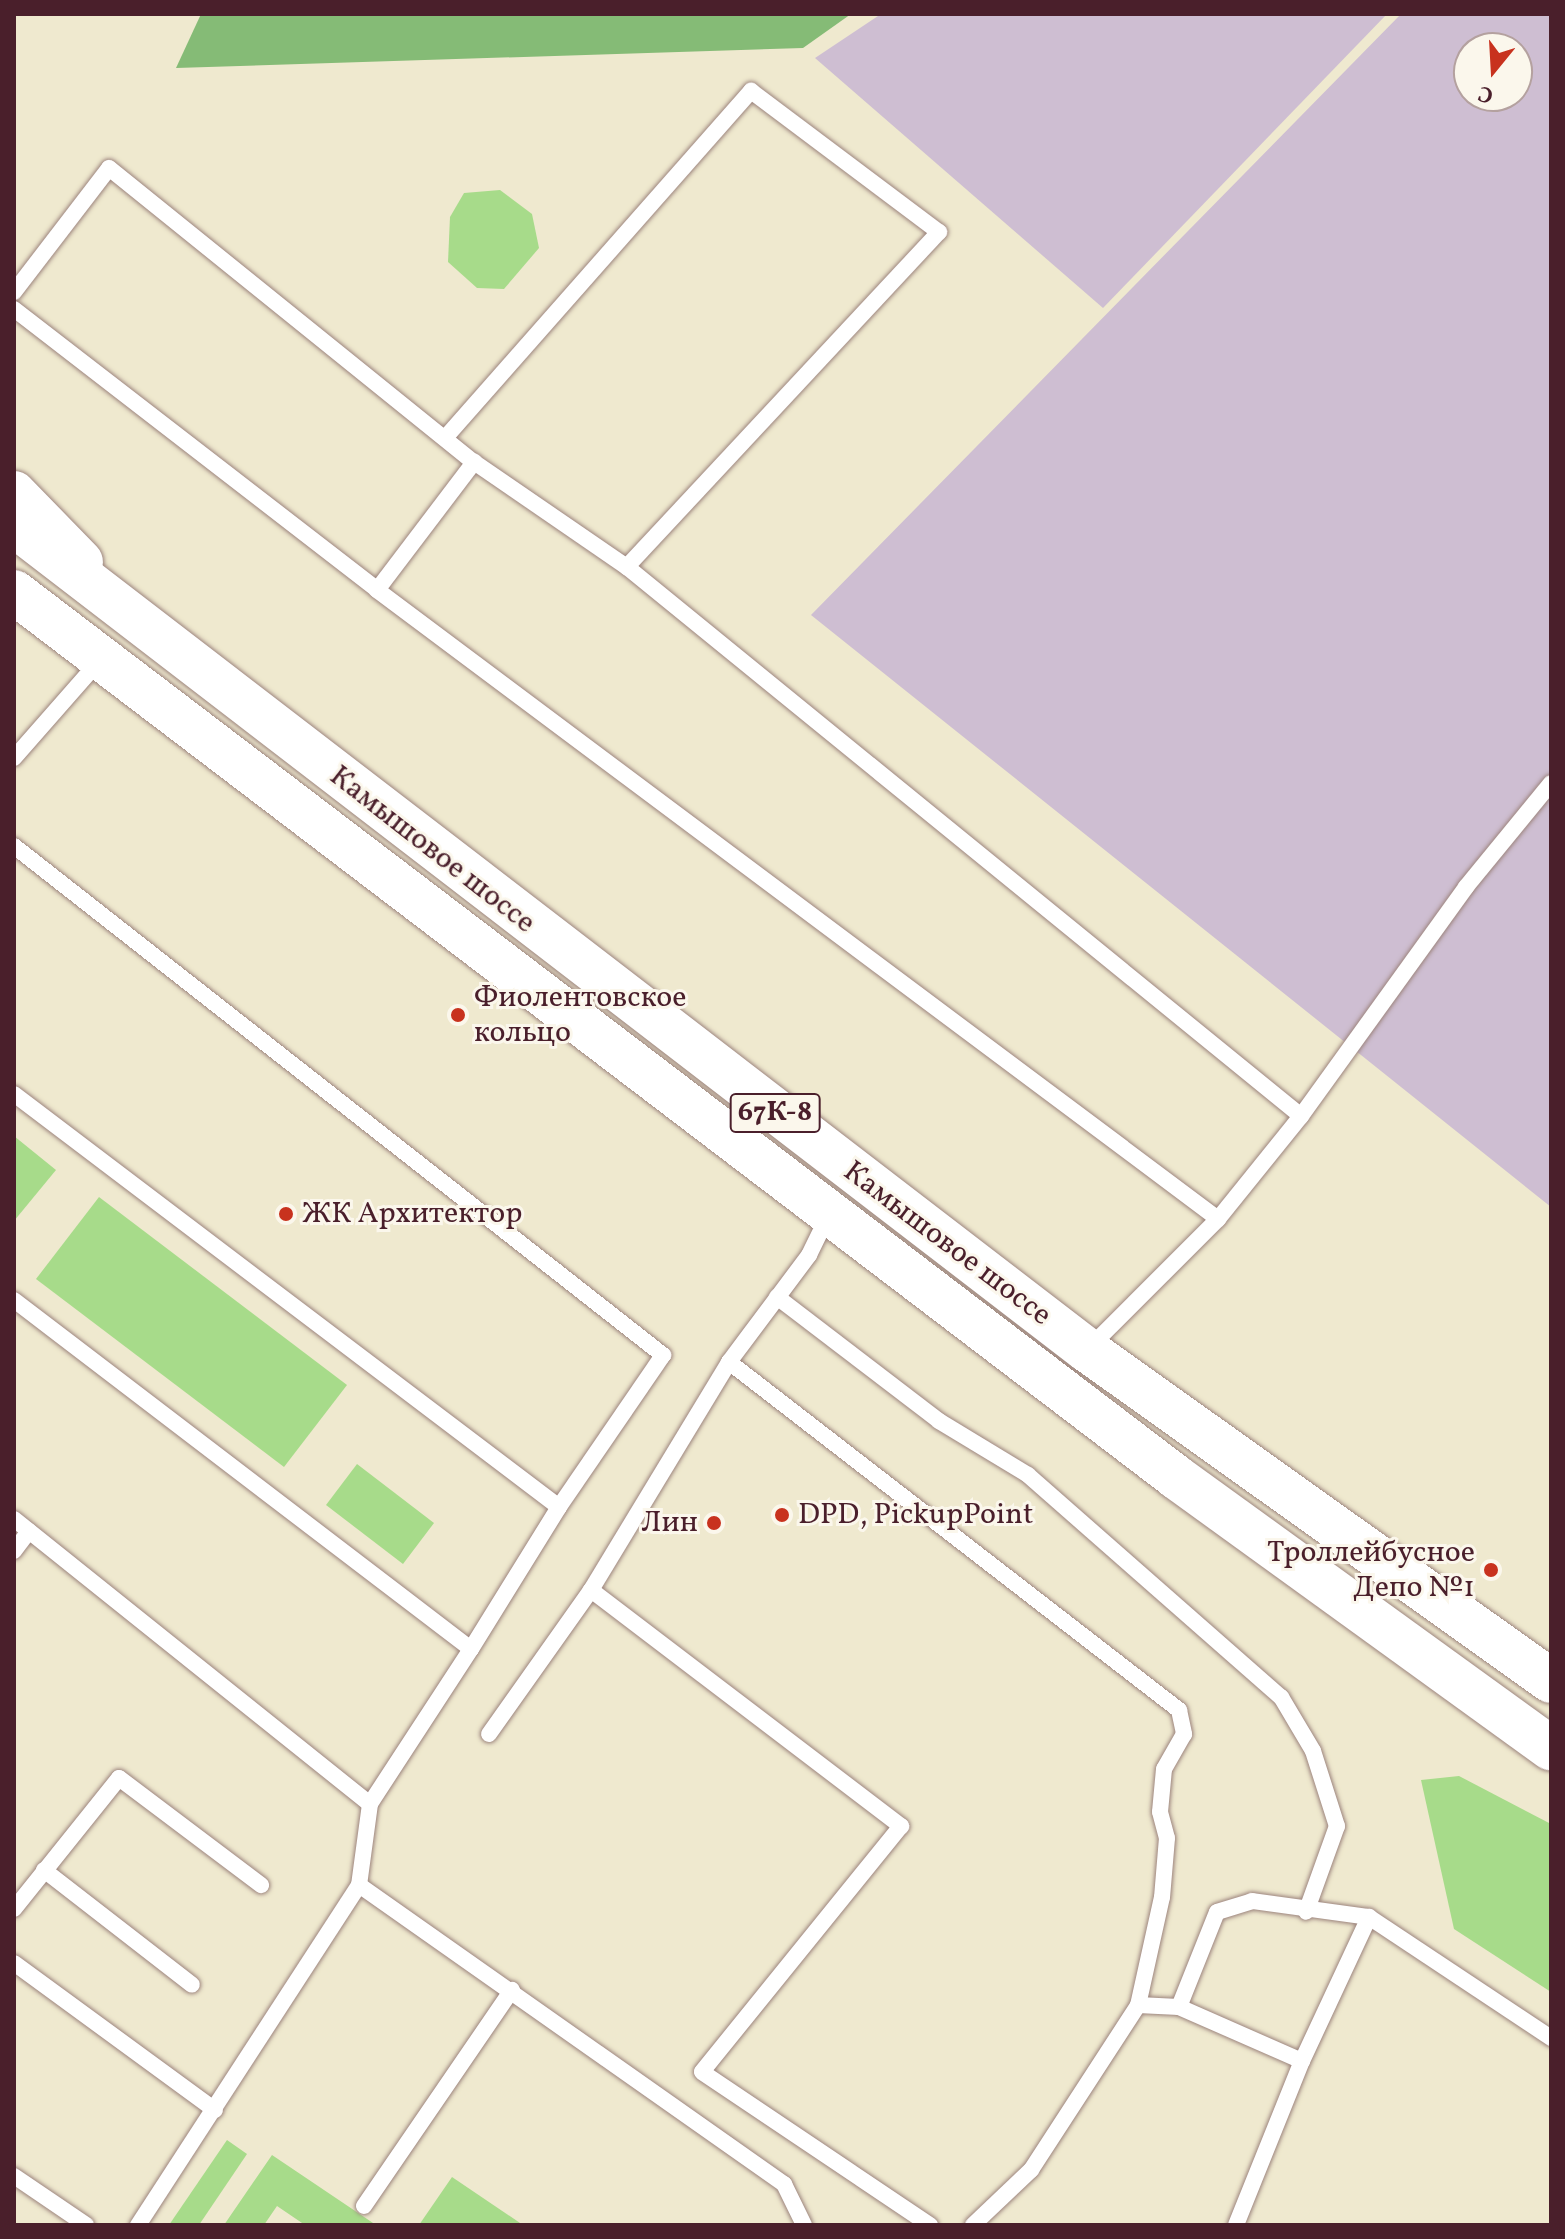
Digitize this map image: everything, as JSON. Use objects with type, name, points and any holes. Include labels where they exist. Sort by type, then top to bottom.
[{"type":"main road","points":[[14,493],[129,614]]},
{"type":"main road","name":"Камышовое шоссе","points":[[14,525],[1087,1350],[1551,1681]]},
{"type":"main road","name":"Камышовое шоссе","points":[[23,603],[104,656],[1176,1477],[1551,1748]]},
{"type":"lane","points":[[445,438],[751,91],[939,232],[627,567]]},
{"type":"lane","points":[[14,292],[109,168],[474,462],[627,567],[1301,1116]]},
{"type":"lane","points":[[14,309],[377,590],[1218,1219]]},
{"type":"lane","points":[[377,590],[474,462]]},
{"type":"lane","points":[[14,758],[104,656]]},
{"type":"lane","points":[[1087,1350],[1218,1219],[1301,1116],[1466,887],[1551,783]]},
{"type":"lane","points":[[14,846],[663,1355],[559,1507],[370,1804],[359,1885],[138,2225]]},
{"type":"lane","points":[[14,1094],[559,1507]]},
{"type":"lane","points":[[489,1734],[591,1590],[729,1362],[809,1255],[830,1212]]},
{"type":"lane","points":[[777,1297],[939,1421],[1028,1475],[1281,1697],[1313,1751],[1337,1826],[1306,1912]]},
{"type":"lane","points":[[14,1300],[471,1649]]},
{"type":"lane","points":[[729,1362],[1179,1710],[1184,1734],[1164,1769],[1160,1812],[1167,1838],[1162,1897],[1138,2005],[1031,2170],[973,2225]]},
{"type":"lane","points":[[14,1519],[370,1804]]},
{"type":"lane","points":[[14,1551],[29,1531]]},
{"type":"lane","points":[[591,1590],[901,1826],[702,2072],[930,2225]]},
{"type":"lane","points":[[14,1909],[119,1778],[261,1885]]},
{"type":"lane","points":[[44,1870],[192,1985]]},
{"type":"lane","points":[[359,1885],[784,2184],[804,2225]]},
{"type":"lane","points":[[1179,2007],[1217,1912],[1252,1901],[1306,1912],[1369,1917],[1551,2038]]},
{"type":"lane","points":[[1236,2225],[1302,2061],[1369,1917]]},
{"type":"lane","points":[[14,1963],[215,2110]]},
{"type":"lane","points":[[364,2206],[512,1990]]},
{"type":"lane","points":[[1138,2005],[1179,2007],[1302,2061]]},
{"type":"lane","points":[[14,2176],[86,2225]]},
{"type":"shaded area","points":[[881,14],[1387,14],[1103,308],[815,58]]},
{"type":"shaded area","points":[[1401,14],[1551,14],[1551,1207],[811,615]]},
{"type":"green space","points":[[201,14],[851,14],[803,48],[176,68]]},
{"type":"green space","points":[[500,190],[532,214],[539,248],[504,289],[477,288],[448,262],[450,217],[464,193]]},
{"type":"green space","points":[[14,1136],[56,1170],[14,1221]]},
{"type":"green space","points":[[99,1197],[347,1385],[284,1467],[36,1279]]},
{"type":"green space","points":[[357,1464],[434,1523],[403,1564],[326,1505]]},
{"type":"green space","points":[[1459,1776],[1551,1824],[1551,1992],[1454,1929],[1421,1780]]},
{"type":"green space","points":[[227,2140],[247,2154],[199,2225],[169,2225]]},
{"type":"green space","points":[[272,2155],[376,2225],[305,2225],[277,2206],[264,2225],[224,2225]]},
{"type":"green space","points":[[452,2177],[523,2225],[419,2225]]},
{"type":"place","name":"Фиолентовское кольцо","points":[[458,1015]]},
{"type":"place","name":"ЖК Архитектор","points":[[286,1214]]},
{"type":"place","name":"DPD, PickupPoint","points":[[782,1515]]},
{"type":"place","name":"Лин","points":[[714,1523]]},
{"type":"place","name":"Троллейбусное Депо №1","points":[[1491,1570]]}]
